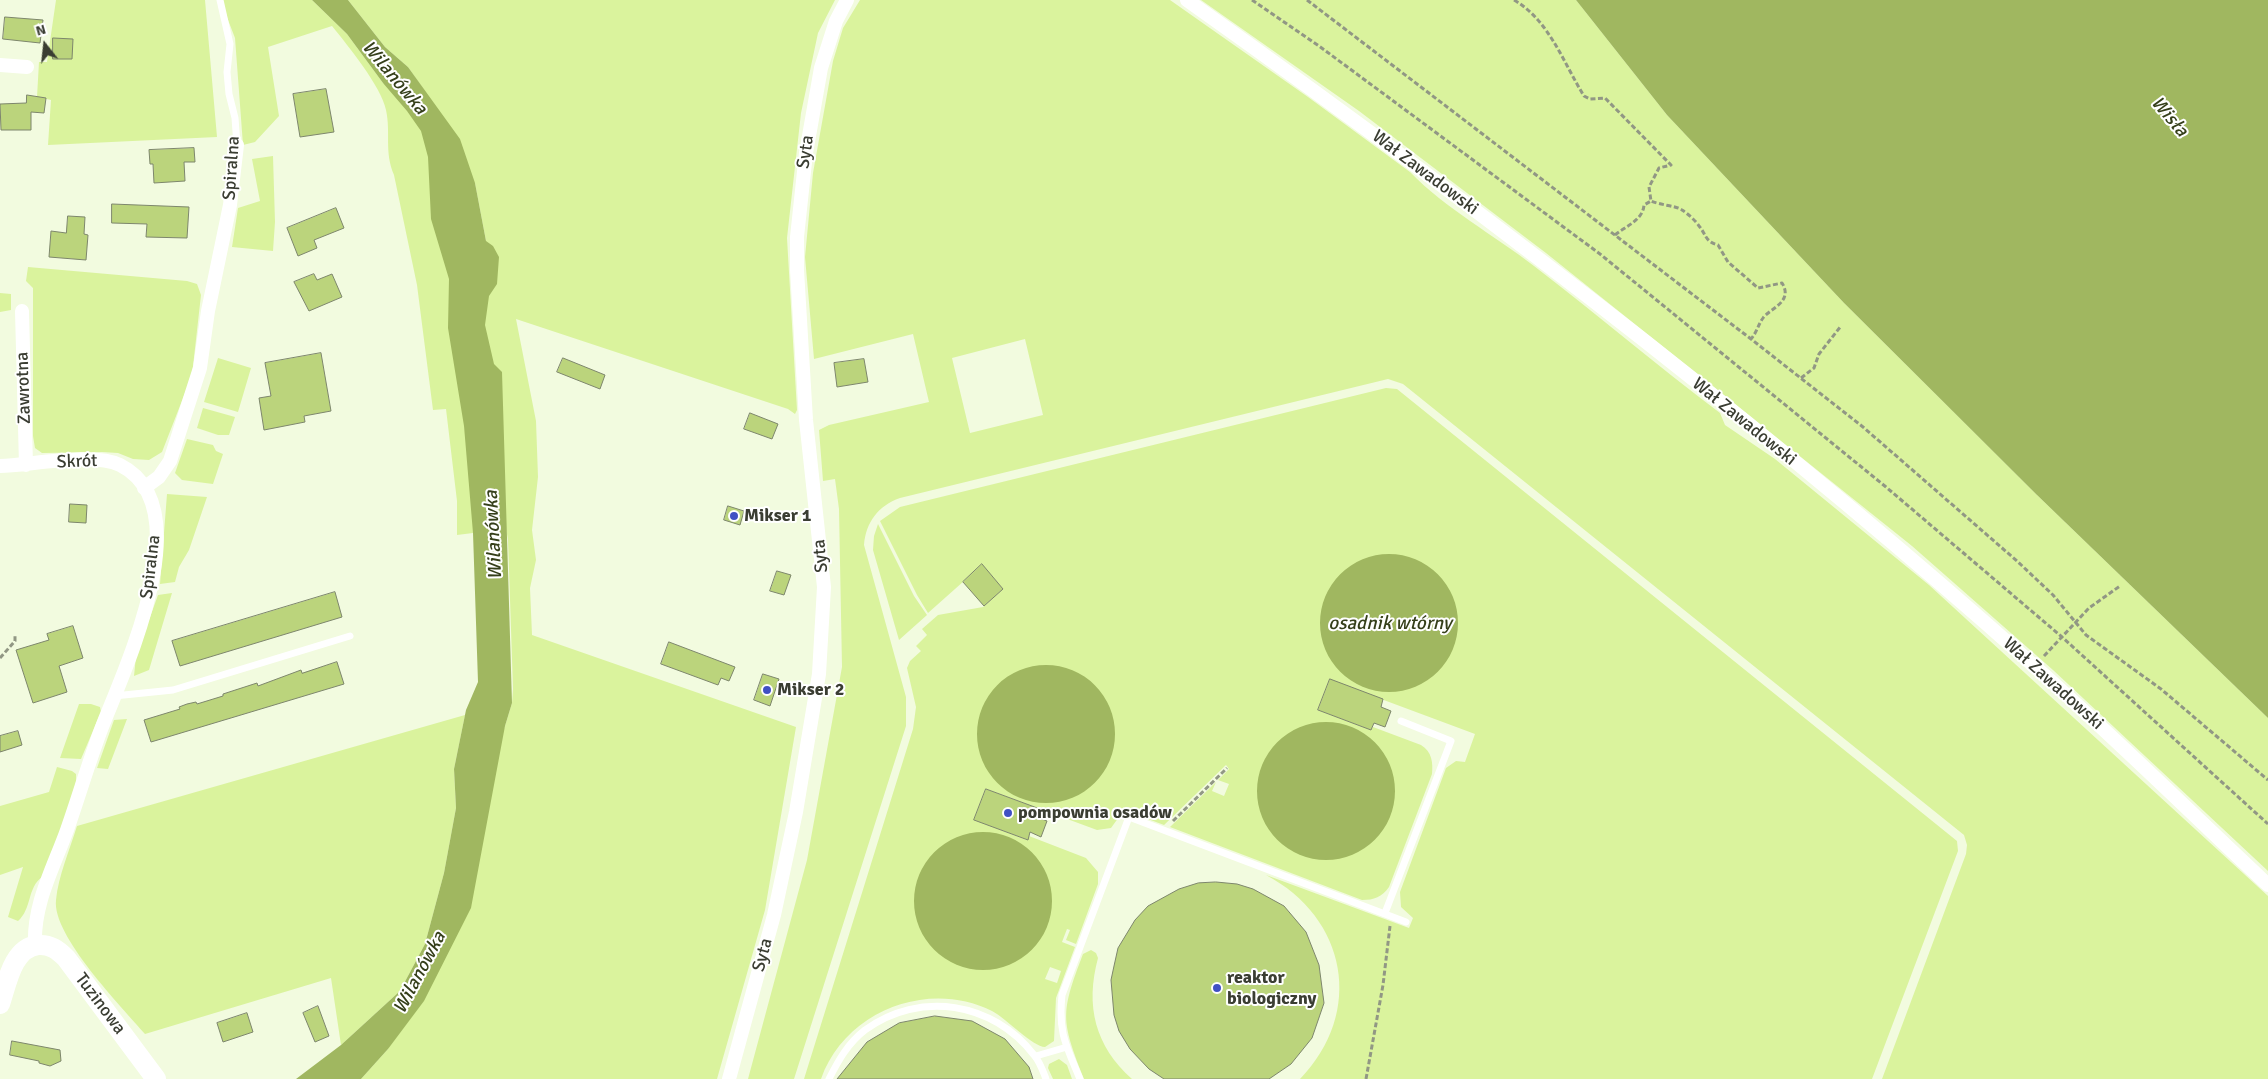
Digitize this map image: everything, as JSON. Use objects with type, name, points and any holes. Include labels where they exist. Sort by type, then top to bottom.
[{"type":"street","name":"Syta","points":[[729,1079],[774,914],[796,812],[819,674],[824,587],[806,420],[797,270],[797,237],[806,153],[821,68],[836,21],[847,0]]},
{"type":"street","name":"Wał Zawadowski","points":[[1187,0],[1347,113],[1577,287],[1841,500],[2034,666],[2268,884]]},
{"type":"street","points":[[0,65],[27,67]]},
{"type":"street","name":"Spiralna","points":[[35,946],[34,922],[40,900],[66,832],[86,768],[144,614],[155,566],[156,524],[154,510],[144,488],[159,477],[170,461],[200,368],[208,311],[230,205],[237,145]]},
{"type":"street","name":"Zawrotna","points":[[22,311],[26,465]]},
{"type":"street","name":"Skrót","points":[[0,466],[103,460],[130,471],[144,488]]},
{"type":"street","points":[[0,1004],[17,958],[22,952],[35,946]]},
{"type":"street","name":"Tuzinowa","points":[[35,946],[48,946],[60,952],[156,1079]]},
{"type":"lane","name":"Spiralna","points":[[220,0],[230,44],[227,72],[237,145]]},
{"type":"lane","points":[[114,696],[173,690],[350,636]]},
{"type":"lane","points":[[1385,913],[1451,741],[1401,721]]},
{"type":"lane","points":[[1080,1079],[1066,1047],[1060,1020],[1062,995],[1129,817],[1406,922]]},
{"type":"lane","points":[[828,1079],[842,1054],[864,1031],[892,1014],[923,1006],[955,1006],[986,1015],[1014,1032],[1036,1056],[1046,1079]]},
{"type":"lane","points":[[1036,1056],[1066,1047]]},
{"type":"path","points":[[1252,0],[1319,46],[1600,254],[1886,487],[2062,637],[2268,824]]},
{"type":"path","points":[[1307,0],[1801,378],[2017,561],[2053,595],[2074,624],[2086,635],[2161,689],[2268,780]]},
{"type":"path","points":[[1514,0],[1532,13],[1546,30],[1584,96],[1590,99],[1605,98],[1671,165],[1659,168],[1652,180],[1649,187],[1651,201]]},
{"type":"path","points":[[1615,236],[1633,220],[1639,219],[1643,214],[1644,205],[1651,201]]},
{"type":"path","points":[[1651,201],[1662,206],[1681,209],[1692,221],[1698,224],[1705,238],[1718,245],[1728,262],[1758,288],[1782,283],[1784,287],[1784,300],[1774,311],[1764,316],[1757,332],[1751,339]]},
{"type":"path","points":[[1801,378],[1814,368],[1819,354],[1841,326]]},
{"type":"path","points":[[2034,666],[2103,597],[2120,586]]},
{"type":"path","points":[[0,658],[15,641],[15,635]]},
{"type":"path","points":[[1164,830],[1227,768]]},
{"type":"path","points":[[1366,1079],[1384,985],[1390,921]]},
{"type":"shaded area","points":[[56,0],[205,0],[217,137],[48,145],[51,100],[37,97],[39,62],[47,62]]},
{"type":"shaded area","points":[[223,0],[312,0],[347,34],[383,83],[410,100],[441,160],[465,431],[492,506],[473,533],[457,535],[457,501],[446,409],[433,410],[417,285],[389,158],[387,118],[383,100],[363,66],[332,26],[268,47],[279,116],[255,142],[243,145],[235,38],[223,7]]},
{"type":"shaded area","points":[[348,0],[835,0],[818,33],[801,113],[787,238],[797,410],[795,414],[788,409],[516,319],[536,421],[538,477],[532,530],[536,560],[530,588],[532,635],[796,727],[765,910],[717,1079],[361,1079],[388,1049],[505,726],[512,703],[513,689],[508,540],[475,340],[486,241],[475,183],[464,175],[422,87],[408,67],[385,47]]},
{"type":"shaded area","points":[[860,0],[1170,0],[1308,97],[1410,172],[1439,198],[1581,302],[1720,413],[1725,425],[1775,459],[1929,585],[2268,896],[2268,1079],[1882,1079],[1966,854],[1967,845],[1964,835],[1403,384],[1388,379],[900,498],[879,510],[867,529],[864,545],[906,697],[906,726],[794,1079],[748,1079],[807,860],[842,667],[839,509],[835,479],[823,481],[819,430],[829,425],[929,402],[913,334],[814,359],[805,257],[813,173],[833,61],[843,28]],"holes":[[[1025,339],[1043,415],[970,433],[952,358]]]},
{"type":"shaded area","points":[[1201,0],[1576,0],[1667,115],[1844,303],[2037,495],[2268,718],[2268,871],[2053,670],[1912,546],[1546,253],[1359,111]]},
{"type":"shaded area","points":[[273,156],[275,222],[273,251],[232,247],[238,208],[260,201],[252,159]]},
{"type":"shaded area","points":[[28,267],[187,281],[197,284],[201,295],[192,375],[162,452],[149,460],[133,459],[118,453],[42,453],[35,448],[33,436],[33,288],[26,281]]},
{"type":"shaded area","points":[[0,293],[11,294],[11,310],[0,312]]},
{"type":"shaded area","points":[[218,358],[251,368],[238,412],[204,402]]},
{"type":"shaded area","points":[[1386,388],[1397,389],[1957,841],[1958,851],[1872,1079],[1300,1079],[1321,1053],[1334,1025],[1339,996],[1338,968],[1329,941],[1315,916],[1293,893],[1266,875],[1409,928],[1413,918],[1401,907],[1400,892],[1446,768],[1456,761],[1465,762],[1475,734],[1330,680],[1318,710],[1371,730],[1373,727],[1421,745],[1428,751],[1431,758],[1432,774],[1389,887],[1381,896],[1362,900],[1170,827],[1216,782],[1212,791],[1224,796],[1229,784],[1218,780],[1229,769],[1226,765],[1164,825],[1124,810],[1111,828],[1097,830],[986,789],[975,820],[1027,840],[1029,836],[1086,858],[1098,872],[1098,884],[1076,944],[1066,940],[1070,930],[1067,929],[1062,942],[1075,947],[1056,998],[1054,1041],[1045,1047],[1040,1046],[992,1011],[967,1002],[942,999],[916,1001],[891,1008],[869,1019],[849,1035],[833,1055],[821,1079],[804,1079],[913,729],[916,707],[907,668],[910,661],[921,651],[916,646],[927,635],[922,629],[938,615],[983,607],[1003,589],[982,565],[928,613],[880,521],[900,507]],"holes":[[[1050,967],[1061,971],[1057,983],[1045,979]]]},
{"type":"shaded area","points":[[203,408],[235,417],[229,435],[218,435],[197,428]]},
{"type":"shaded area","points":[[187,439],[213,445],[216,451],[223,454],[213,484],[182,480],[175,473]]},
{"type":"shaded area","points":[[167,494],[207,497],[189,550],[179,567],[175,582],[160,584]]},
{"type":"shaded area","points":[[878,524],[914,596],[927,615],[899,640],[873,550],[874,536]]},
{"type":"shaded area","points":[[172,593],[149,670],[134,676],[136,656],[158,595]]},
{"type":"shaded area","points":[[79,704],[91,704],[100,707],[101,712],[81,759],[60,758]]},
{"type":"shaded area","points":[[465,715],[454,769],[456,808],[444,873],[425,944],[400,991],[341,1045],[331,978],[145,1034],[90,970],[65,932],[58,915],[57,891],[77,826]]},
{"type":"shaded area","points":[[127,719],[108,769],[97,768],[114,720]]},
{"type":"shaded area","points":[[57,767],[76,774],[73,799],[64,826],[42,877],[34,887],[26,911],[18,921],[8,917],[23,867],[0,875],[0,806],[49,792]]},
{"type":"shaded area","points":[[1091,950],[1096,953],[1098,958],[1093,993],[1093,1009],[1096,1024],[1109,1053],[1132,1079],[1084,1079],[1071,1043],[1066,1017],[1067,1004],[1075,974],[1083,954]]},
{"type":"shaded area","points":[[1059,1059],[1067,1065],[1072,1079],[1053,1079],[1048,1068],[1049,1064]]},
{"type":"water","name":"Wilanówka","points":[[312,0],[348,0],[385,47],[408,67],[460,139],[475,183],[486,241],[493,246],[499,257],[497,284],[489,296],[485,325],[494,364],[502,372],[512,703],[505,726],[471,908],[424,1001],[388,1049],[361,1079],[296,1079],[341,1045],[400,991],[425,944],[444,873],[456,808],[454,769],[466,710],[478,682],[473,533],[464,426],[448,328],[449,279],[431,219],[428,157],[421,131],[347,34]]},
{"type":"water","name":"Wisła","points":[[1576,0],[2268,0],[2268,718],[2037,495],[1844,303],[1667,115]]},
{"type":"water","name":"osadnik wtórny","points":[[1389,554],[1403,555],[1416,559],[1428,565],[1438,574],[1447,584],[1453,596],[1457,609],[1457,637],[1453,650],[1447,662],[1438,672],[1428,681],[1416,687],[1403,691],[1389,692],[1375,691],[1362,687],[1350,681],[1340,672],[1331,662],[1325,650],[1321,637],[1320,623],[1321,609],[1325,596],[1331,584],[1340,574],[1350,565],[1362,559],[1375,555]]},
{"type":"water","points":[[1046,665],[1060,666],[1073,670],[1095,685],[1110,707],[1114,720],[1114,748],[1110,761],[1095,783],[1073,798],[1060,802],[1046,803],[1032,802],[1019,798],[997,783],[982,761],[978,748],[977,734],[978,720],[982,707],[997,685],[1019,670],[1032,666]]},
{"type":"water","points":[[1326,722],[1340,723],[1353,727],[1375,742],[1390,764],[1394,777],[1394,805],[1390,818],[1375,840],[1353,855],[1340,859],[1326,860],[1312,859],[1299,855],[1277,840],[1262,818],[1258,805],[1257,791],[1258,777],[1262,764],[1277,742],[1299,727],[1312,723]]},
{"type":"water","points":[[983,832],[997,833],[1010,837],[1022,843],[1032,852],[1041,862],[1047,874],[1051,887],[1051,915],[1047,928],[1041,940],[1032,950],[1022,959],[1010,965],[997,969],[983,970],[969,969],[956,965],[944,959],[934,950],[925,940],[919,928],[915,915],[914,901],[915,887],[919,874],[925,862],[934,852],[944,843],[956,837],[969,833]]},
{"type":"building","points":[[5,17],[43,20],[40,43],[3,39]]},
{"type":"building","points":[[53,38],[73,39],[72,59],[53,59]]},
{"type":"building","points":[[326,89],[334,132],[300,137],[293,94]]},
{"type":"building","points":[[27,95],[46,98],[44,113],[31,112],[31,130],[1,130],[0,104],[26,103]]},
{"type":"building","points":[[194,148],[195,162],[184,162],[185,181],[154,183],[153,164],[150,164],[149,150]]},
{"type":"building","points":[[112,204],[189,207],[187,238],[146,237],[147,224],[112,223]]},
{"type":"building","points":[[336,208],[344,228],[314,240],[317,248],[298,256],[287,228]]},
{"type":"building","points":[[68,216],[85,217],[84,234],[88,235],[86,260],[49,257],[51,231],[66,233]]},
{"type":"building","points":[[314,274],[317,280],[332,274],[342,297],[309,311],[294,282]]},
{"type":"building","points":[[321,353],[331,411],[304,416],[305,422],[264,430],[259,398],[271,396],[265,363]]},
{"type":"building","points":[[563,358],[605,375],[600,389],[557,372]]},
{"type":"building","points":[[864,359],[868,382],[837,387],[834,363]]},
{"type":"building","points":[[750,413],[778,424],[772,439],[744,429]]},
{"type":"building","points":[[70,504],[87,505],[86,523],[69,522]]},
{"type":"building","name":"Mikser 1","points":[[728,506],[744,511],[740,525],[724,520]]},
{"type":"building","points":[[982,564],[1003,589],[984,606],[963,582]]},
{"type":"building","points":[[777,571],[791,575],[784,595],[770,591]]},
{"type":"building","points":[[335,592],[342,617],[180,666],[172,641]]},
{"type":"building","points":[[73,626],[83,658],[59,666],[67,692],[33,703],[16,650],[49,640],[47,634]]},
{"type":"building","points":[[669,642],[735,667],[729,681],[721,678],[718,685],[661,664]]},
{"type":"building","points":[[337,662],[344,684],[151,742],[144,720],[180,709],[179,707],[187,704],[196,702],[197,704],[257,683],[258,686],[301,670],[302,673]]},
{"type":"building","name":"Mikser 2","points":[[763,674],[779,679],[770,706],[754,700]]},
{"type":"building","points":[[1330,679],[1383,699],[1381,707],[1391,711],[1385,727],[1374,723],[1371,730],[1318,710]]},
{"type":"building","points":[[18,731],[22,745],[0,752],[0,736]]},
{"type":"building","name":"pompownia osadów","points":[[986,789],[1040,809],[1037,817],[1047,821],[1041,837],[1030,832],[1028,840],[974,820]]},
{"type":"building","name":"reaktor biologiczny","points":[[1198,883],[1237,884],[1253,889],[1284,906],[1306,932],[1319,965],[1324,1003],[1312,1038],[1291,1064],[1269,1079],[1164,1079],[1149,1069],[1130,1049],[1119,1031],[1114,1015],[1111,980],[1114,966],[1118,948],[1135,920],[1148,906],[1179,889]]},
{"type":"building","points":[[318,1006],[329,1036],[315,1042],[303,1013]]},
{"type":"building","points":[[247,1013],[253,1032],[223,1042],[217,1023]]},
{"type":"building","points":[[935,1016],[972,1021],[1005,1039],[1029,1067],[1033,1079],[837,1079],[867,1042],[899,1023]]},
{"type":"building","points":[[12,1041],[60,1050],[61,1061],[50,1066],[39,1063],[39,1061],[10,1055]]},
{"type":"place","name":"Mikser 1","points":[[734,516]]},
{"type":"place","name":"Mikser 2","points":[[767,690]]},
{"type":"place","name":"pompownia osadów","points":[[1008,813]]},
{"type":"place","name":"reaktor biologiczny","points":[[1217,988]]}]
